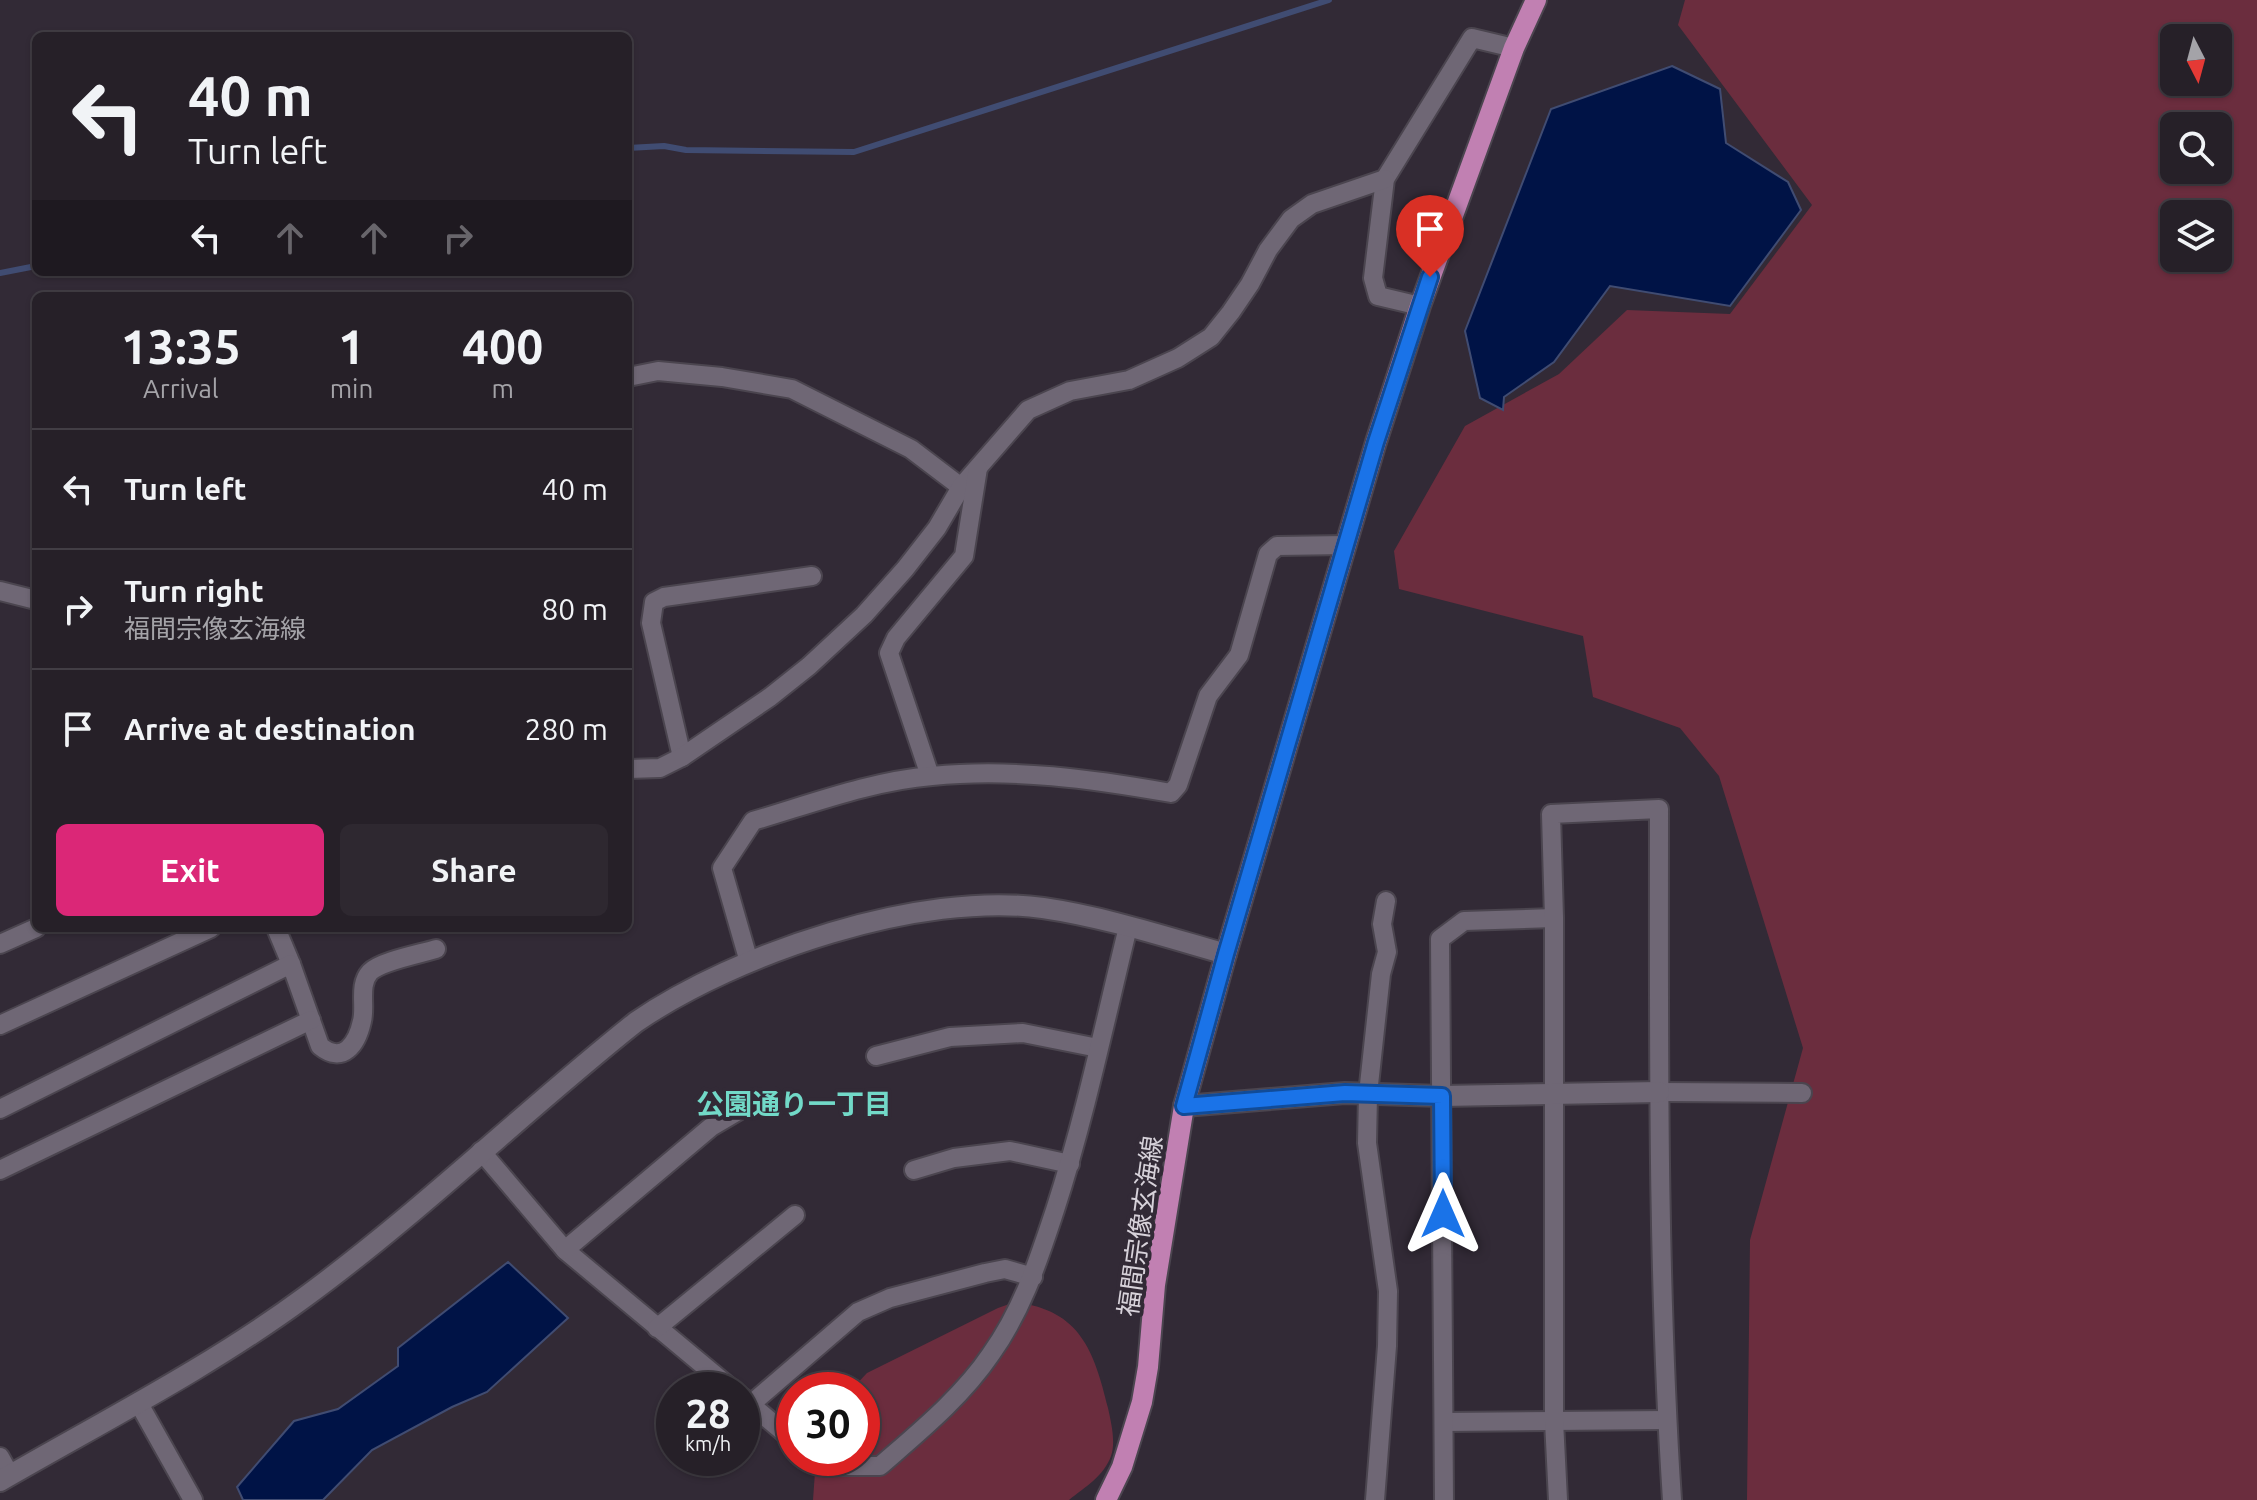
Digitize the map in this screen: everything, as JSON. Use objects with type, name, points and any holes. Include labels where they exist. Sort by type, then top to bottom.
[{"type":"main road","name":"福間宗像玄海線","points":[[1106,1500],[1122,1467],[1142,1402],[1155,1285],[1184,1106],[1226,954],[1420,306],[1514,48],[1536,0]]},
{"type":"street","points":[[1420,306],[1378,296],[1373,278],[1385,179],[1472,38],[1514,48]]},
{"type":"street","points":[[632,769],[660,768],[682,757],[770,697],[809,666],[864,615],[905,569],[937,528],[961,487],[1028,410],[1070,391],[1129,380],[1178,358],[1211,337],[1244,294],[1268,250],[1291,219],[1312,204],[1385,179]]},
{"type":"street","points":[[632,376],[658,371],[722,377],[792,389],[911,449],[961,487]]},
{"type":"street","points":[[930,776],[889,653],[896,638],[964,556],[978,468]]},
{"type":"street","points":[[749,962],[722,868],[753,821],[848,792],[930,776],[1028,774],[1094,779],[1171,793],[1178,785],[1208,696],[1239,655],[1268,554],[1277,546],[1346,545]]},
{"type":"street","points":[[682,757],[651,623],[654,602],[664,597],[812,576]]},
{"type":"street","points":[[0,591],[32,599]]},
{"type":"street","points":[[1558,1500],[1554,1421],[1555,1094],[1551,814],[1659,809],[1659,1092],[1667,1420],[1672,1500]]},
{"type":"street","points":[[1375,1500],[1387,1346],[1388,1291],[1367,1143],[1368,1094],[1381,974],[1387,952],[1382,924],[1386,901]]},
{"type":"street","points":[[0,1457],[5,1478],[238,1342],[304,1298],[361,1254],[636,1022],[692,988],[749,962],[797,944],[887,919],[980,906],[1042,908],[1128,927],[1226,954]]},
{"type":"street","points":[[1444,1500],[1440,939],[1464,921],[1554,918]]},
{"type":"street","points":[[880,1466],[963,1388],[991,1355],[1021,1306],[1070,1164],[1128,927]]},
{"type":"street","points":[[0,944],[32,930]]},
{"type":"street","points":[[0,1025],[202,932]]},
{"type":"street","points":[[278,932],[320,1046],[329,1053],[340,1054],[349,1048],[363,1020],[364,985],[368,975],[376,968],[436,949]]},
{"type":"street","points":[[0,1109],[291,964]]},
{"type":"street","points":[[0,1170],[311,1020]]},
{"type":"street","points":[[876,1056],[950,1037],[1023,1033],[1098,1048]]},
{"type":"street","points":[[1184,1106],[1368,1094],[1802,1093]]},
{"type":"street","points":[[565,1250],[711,1127],[750,1104]]},
{"type":"street","points":[[481,1151],[565,1250],[711,1372]]},
{"type":"street","points":[[914,1170],[954,1158],[998,1151],[1070,1164]]},
{"type":"street","points":[[657,1328],[795,1215]]},
{"type":"street","points":[[760,1390],[858,1312],[890,1298],[1005,1269],[1033,1277]]},
{"type":"street","points":[[138,1402],[193,1500]]},
{"type":"street","points":[[760,1413],[776,1426]]},
{"type":"street","points":[[1444,1422],[1667,1420]]},
{"type":"shaded area","points":[[1685,0],[2257,0],[2257,1500],[1747,1500],[1750,1240],[1803,1048],[1719,776],[1680,728],[1593,697],[1583,636],[1399,589],[1394,551],[1465,426],[1559,374],[1627,310],[1730,314],[1812,205],[1678,25]]},
{"type":"shaded area","points":[[1672,66],[1720,89],[1726,143],[1788,182],[1801,210],[1730,306],[1610,286],[1554,362],[1504,397],[1503,410],[1480,398],[1465,331],[1551,109]]},
{"type":"shaded area","points":[[508,1262],[568,1318],[487,1392],[372,1450],[323,1500],[243,1500],[237,1487],[294,1421],[338,1409],[398,1366],[398,1348]]},
{"type":"shaded area","points":[[1015,1302],[1037,1306],[1055,1314],[1081,1336],[1103,1387],[1113,1438],[1111,1456],[1099,1475],[1069,1500],[813,1500],[815,1476],[880,1476],[880,1372],[869,1372]]},
{"type":"waterway","points":[[632,148],[854,152],[1329,0]]},
{"type":"waterway","points":[[0,273],[32,267]]},
{"type":"district","name":"公園通り一丁目","points":[[794,1103]]},
{"type":"route","points":[[1430,277],[1376,442],[1184,1106],[1345,1093],[1442,1096],[1443,1214]]}]
